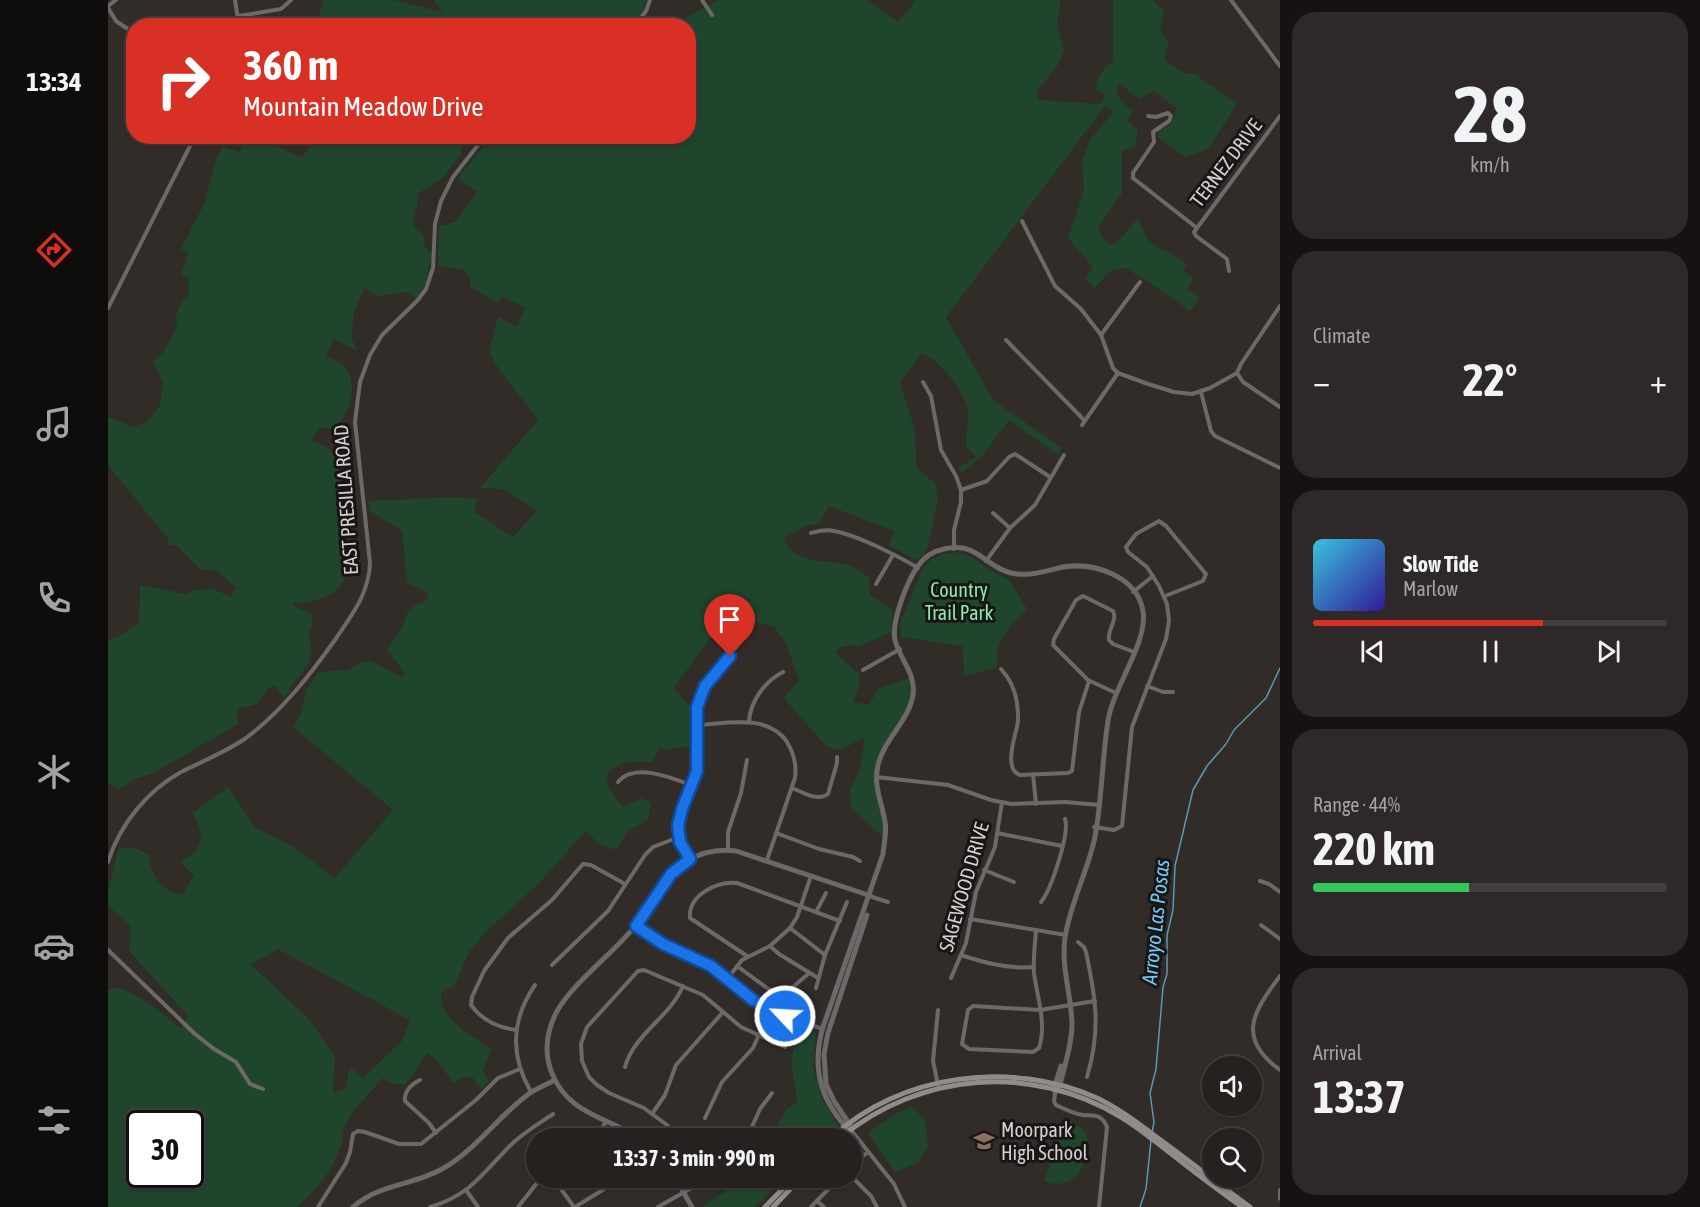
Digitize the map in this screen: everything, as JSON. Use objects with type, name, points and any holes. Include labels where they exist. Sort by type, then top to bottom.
[{"type":"main road","points":[[849,1127],[911,1096],[958,1080],[999,1077],[1035,1079],[1057,1088],[1098,1099],[1250,1207]]},
{"type":"main road","points":[[1164,1146],[1242,1207]]},
{"type":"main road","points":[[765,1207],[784,1188]]},
{"type":"main road","points":[[773,1207],[791,1188]]},
{"type":"street","points":[[116,0],[108,7],[116,21],[126,28]]},
{"type":"street","points":[[236,0],[239,16],[281,9],[291,0]]},
{"type":"street","points":[[641,18],[650,0]]},
{"type":"street","points":[[702,0],[712,15]]},
{"type":"street","points":[[1231,0],[1280,66]]},
{"type":"street","name":"TERNEZ DRIVE","points":[[1148,116],[1156,117],[1168,113],[1171,116],[1169,121],[1153,132],[1154,142],[1133,173],[1133,178],[1197,228]]},
{"type":"street","name":"TERNEZ DRIVE","points":[[1229,271],[1227,259],[1195,235],[1197,228],[1280,116]]},
{"type":"street","points":[[108,308],[191,144]]},
{"type":"street","name":"EAST PRESILLA ROAD","points":[[108,862],[126,823],[142,802],[170,779],[228,749],[262,724],[310,676],[360,602],[367,586],[370,563],[355,422],[360,382],[369,355],[382,335],[417,301],[426,288],[433,268],[435,224],[441,201],[453,177],[479,144]]},
{"type":"street","points":[[1022,221],[1055,286],[1081,309],[1101,335],[1113,368],[1124,376],[1174,392],[1192,394],[1201,392],[1236,373],[1280,306]]},
{"type":"street","points":[[1101,335],[1140,282]]},
{"type":"street","points":[[1005,340],[1083,422],[1118,373]]},
{"type":"street","points":[[1236,373],[1243,382],[1280,407]]},
{"type":"street","points":[[923,382],[931,396],[941,450],[961,490],[961,502],[955,521],[954,548]]},
{"type":"street","points":[[1201,392],[1215,436],[1280,468]]},
{"type":"street","points":[[961,490],[987,481],[1009,457],[1015,454],[1050,477]]},
{"type":"street","points":[[986,561],[1010,528],[1035,505],[1064,455]]},
{"type":"street","points":[[993,513],[1010,528]]},
{"type":"street","points":[[1095,827],[1114,830],[1122,826],[1132,727],[1169,628],[1169,613],[1165,596],[1154,576],[1126,547],[1129,541],[1143,530],[1154,523],[1161,522],[1201,566],[1206,576],[1203,581],[1165,596]]},
{"type":"street","points":[[810,533],[823,530],[836,531],[918,567]]},
{"type":"street","points":[[849,1127],[830,1093],[824,1076],[824,1054],[829,1031],[883,859],[888,830],[879,794],[877,777],[879,762],[884,747],[908,711],[913,696],[912,676],[894,638],[895,619],[918,567],[938,551],[954,548],[968,549],[1005,571],[1020,575],[1070,566],[1094,568],[1114,574],[1134,591],[1143,609],[1142,631],[1115,693],[1107,722],[1091,854],[1064,935],[1064,964],[1071,1038],[1054,1102],[1056,1105],[1082,1115],[1097,1116],[1105,1122],[1107,1127],[1099,1207]]},
{"type":"street","points":[[876,584],[893,555]]},
{"type":"street","points":[[1134,591],[1154,576]]},
{"type":"street","points":[[1115,693],[1089,681],[1053,645],[1054,639],[1076,600],[1086,597],[1113,611],[1115,617],[1109,632],[1109,640],[1132,651]]},
{"type":"street","points":[[690,859],[679,837],[680,816],[693,786],[698,765],[697,707],[701,694],[745,636]]},
{"type":"street","points":[[863,670],[900,650]]},
{"type":"street","points":[[1001,669],[1012,684],[1017,703],[1018,723],[1013,745],[1012,768],[1018,775],[1072,771],[1079,712],[1089,681]]},
{"type":"street","points":[[749,722],[749,710],[754,701],[774,677],[783,672]]},
{"type":"street","points":[[1147,686],[1166,693],[1173,692]]},
{"type":"street","points":[[696,725],[749,722],[764,724],[780,734],[793,754],[796,764],[792,788],[767,860]]},
{"type":"street","points":[[792,788],[819,798],[825,797],[828,794],[837,757]]},
{"type":"street","points":[[728,850],[728,832],[741,793],[747,760]]},
{"type":"street","points":[[618,782],[627,775],[648,773],[666,776],[693,786]]},
{"type":"street","points":[[1033,774],[1036,804]]},
{"type":"street","points":[[877,777],[948,785],[1002,802],[1036,804],[1065,802],[1097,805]]},
{"type":"street","name":"SAGEWOOD DRIVE","points":[[951,978],[961,955],[976,892],[995,847],[1002,802]]},
{"type":"street","points":[[1041,902],[1048,891],[1062,846],[1065,819]]},
{"type":"street","points":[[776,833],[819,849],[851,856],[860,861]]},
{"type":"street","points":[[997,833],[1062,846]]},
{"type":"street","points":[[552,964],[608,911],[639,861],[650,850],[679,837]]},
{"type":"street","points":[[620,1128],[576,1105],[566,1097],[555,1080],[549,1062],[547,1044],[549,1031],[557,1010],[636,926],[671,874],[690,859],[709,852],[741,851],[888,902]]},
{"type":"street","points":[[517,1030],[494,1024],[471,1005],[472,997],[491,960],[515,931],[552,900],[584,864],[591,864],[625,884]]},
{"type":"street","points":[[984,870],[1014,882]]},
{"type":"street","points":[[728,978],[747,956],[770,946],[790,928],[801,906],[811,875]]},
{"type":"street","points":[[1260,881],[1280,892]]},
{"type":"street","points":[[747,956],[691,920],[690,911],[708,888],[731,882],[840,921]]},
{"type":"street","points":[[816,912],[825,893]]},
{"type":"street","points":[[871,896],[823,1029],[817,1059],[819,1080],[826,1100],[894,1184],[905,1207]]},
{"type":"street","points":[[816,988],[825,955],[847,902]]},
{"type":"street","points":[[970,919],[1064,935]]},
{"type":"street","points":[[1260,925],[1280,939]]},
{"type":"street","points":[[636,926],[663,944],[711,966],[753,1000],[771,1010],[823,1029]]},
{"type":"street","points":[[790,928],[825,955]]},
{"type":"street","points":[[1036,930],[1034,967],[1040,1010],[1040,1046],[1035,1051],[969,1049],[963,1046],[961,1042],[969,1009],[972,1006],[1040,1010],[1095,1002]]},
{"type":"street","points":[[1078,942],[1085,949],[1095,1002],[1096,1040],[1088,1077]]},
{"type":"street","points":[[770,946],[808,974],[818,978]]},
{"type":"street","points":[[108,950],[195,1034],[236,1062],[250,1084],[263,1089]]},
{"type":"street","points":[[961,955],[993,964],[1018,968],[1034,967]]},
{"type":"street","points":[[737,966],[778,994],[793,987],[808,974]]},
{"type":"street","points":[[670,1128],[640,1106],[603,1090],[586,1073],[582,1061],[582,1036],[595,1017],[640,970],[683,986],[709,999],[741,1027],[784,1047]]},
{"type":"street","points":[[1280,976],[1260,1004],[1255,1015],[1253,1029],[1261,1054],[1280,1070]]},
{"type":"street","points":[[531,1092],[520,1069],[515,1047],[521,1013],[535,985]]},
{"type":"street","points":[[626,1067],[630,1054],[671,1006],[683,986]]},
{"type":"street","points":[[705,1118],[722,1082],[730,1071],[750,1053],[771,1010]]},
{"type":"street","points":[[938,1010],[933,1061],[938,1086]]},
{"type":"street","points":[[652,1114],[665,1095],[676,1065],[723,1012]]},
{"type":"street","points":[[318,1207],[346,1163],[353,1134],[365,1132],[396,1144],[414,1145],[424,1142],[476,1100],[498,1078],[520,1069]]},
{"type":"street","points":[[420,1080],[408,1090],[405,1101],[429,1123],[436,1133]]},
{"type":"street","points":[[353,1207],[379,1190],[421,1178],[442,1169],[460,1156],[531,1092],[555,1080]]},
{"type":"street","points":[[751,1128],[757,1114],[772,1093]]},
{"type":"street","points":[[430,1207],[450,1200],[466,1190],[483,1176],[516,1140],[553,1114]]},
{"type":"street","points":[[602,1128],[606,1121]]},
{"type":"street","points":[[862,1157],[868,1152]]},
{"type":"street","points":[[519,1207],[533,1188]]},
{"type":"street","points":[[560,1188],[574,1207],[605,1188]]},
{"type":"street","points":[[681,1188],[692,1207]]},
{"type":"street","points":[[658,1207],[689,1188]]},
{"type":"street","points":[[811,1207],[830,1188]]},
{"type":"street","points":[[862,1188],[877,1207]]},
{"type":"street","points":[[466,1190],[478,1207]]},
{"type":"street","points":[[1279,1198],[1280,1190]]},
{"type":"street","points":[[818,1201],[824,1207]]},
{"type":"green space","points":[[323,0],[393,0],[443,12],[434,0],[646,0],[643,11],[638,18],[630,16],[627,18],[319,18]]},
{"type":"green space","points":[[718,0],[868,0],[898,22],[916,0],[1061,0],[1057,23],[1064,50],[1058,65],[1037,91],[1037,100],[1100,104],[1106,95],[1096,90],[1097,81],[1103,70],[1113,61],[1113,0],[1152,0],[1164,10],[1160,31],[1169,43],[1164,59],[1183,73],[1195,74],[1237,104],[1208,149],[1185,157],[1158,137],[1160,130],[1174,119],[1176,108],[1154,91],[1139,99],[1120,84],[1116,90],[1121,101],[1133,111],[1127,121],[1138,130],[1135,147],[1122,151],[1122,193],[1098,228],[1104,240],[1110,245],[1116,244],[1138,218],[1147,239],[1158,248],[1168,251],[1187,264],[1183,270],[1194,279],[1187,289],[1199,298],[1190,311],[1125,268],[1110,271],[1095,288],[1085,279],[1093,267],[1068,238],[1084,187],[1082,161],[1090,140],[1113,112],[1105,106],[946,317],[993,400],[1062,448],[1058,455],[1009,420],[982,456],[961,473],[958,468],[976,457],[967,447],[966,442],[968,417],[966,403],[959,389],[941,367],[921,354],[900,383],[914,427],[917,469],[935,483],[938,499],[924,554],[917,560],[889,546],[894,531],[829,506],[819,524],[808,525],[784,538],[789,548],[806,558],[848,565],[860,571],[869,578],[870,595],[893,610],[891,632],[858,647],[853,644],[839,648],[835,653],[859,674],[860,683],[853,702],[869,705],[878,689],[912,677],[911,703],[884,747],[877,772],[885,839],[851,808],[850,790],[859,772],[865,739],[841,750],[827,747],[784,698],[799,680],[785,641],[773,626],[748,622],[730,610],[674,688],[694,711],[695,748],[678,747],[665,750],[661,747],[652,762],[623,764],[608,773],[607,786],[623,807],[641,798],[651,803],[648,819],[626,833],[617,850],[600,845],[586,831],[540,882],[485,933],[469,952],[454,987],[445,989],[441,994],[442,1004],[452,1020],[492,1049],[483,1070],[489,1082],[481,1089],[473,1078],[466,1076],[454,1083],[437,1061],[427,1053],[405,1085],[395,1084],[383,1078],[346,1123],[339,1153],[330,1170],[297,1207],[108,1207],[108,990],[118,988],[133,994],[180,1028],[188,1016],[129,951],[131,926],[108,906],[108,890],[119,847],[137,849],[149,855],[152,870],[158,881],[168,890],[182,895],[194,876],[180,862],[195,851],[201,835],[193,813],[228,787],[255,827],[295,848],[335,878],[393,810],[293,727],[300,715],[306,690],[319,672],[348,670],[359,663],[371,661],[402,677],[405,673],[387,650],[403,626],[408,611],[414,605],[425,602],[429,594],[407,582],[402,531],[370,511],[368,501],[458,497],[477,499],[474,512],[513,537],[537,511],[503,489],[480,488],[538,420],[496,365],[489,351],[498,317],[517,327],[525,308],[502,296],[497,303],[470,287],[470,278],[463,269],[438,266],[439,226],[455,222],[477,192],[458,178],[486,144],[696,144],[696,18],[687,18]],"holes":[[[278,949],[410,1020],[402,1041],[363,1078],[350,1067],[345,1089],[333,1093],[335,1056],[308,1018],[251,965]]]},
{"type":"green space","points":[[242,144],[273,144],[302,158],[310,146],[308,144],[463,144],[461,153],[444,177],[419,193],[413,226],[423,235],[425,247],[432,253],[426,282],[416,299],[408,292],[377,296],[364,288],[354,313],[351,338],[358,351],[334,339],[326,356],[343,365],[348,373],[351,381],[351,399],[345,416],[339,423],[333,429],[320,428],[311,441],[329,448],[338,465],[348,560],[343,582],[335,591],[315,601],[296,602],[293,605],[311,614],[313,623],[309,634],[312,653],[309,663],[290,688],[292,691],[284,697],[274,685],[268,689],[257,704],[238,709],[238,724],[152,774],[134,779],[119,789],[109,783],[108,785],[108,640],[139,623],[140,586],[185,594],[193,590],[213,589],[231,597],[236,588],[217,571],[200,569],[176,545],[169,545],[168,539],[108,465],[108,417],[133,427],[148,421],[160,405],[163,383],[153,361],[161,355],[167,345],[178,324],[174,321],[182,301],[189,295],[188,277],[181,275],[188,253],[181,249],[204,204],[216,159],[223,146],[240,153]]},
{"type":"green space","name":"Country Trail Park","points":[[956,552],[971,557],[1009,580],[1027,609],[1010,627],[1000,643],[996,668],[964,676],[963,646],[901,637],[900,624],[923,567],[932,559],[943,554]]},
{"type":"green space","points":[[802,1026],[815,1031],[813,1067],[823,1101],[838,1125],[835,1128],[776,1128],[786,1110],[798,1102],[791,1065],[793,1051]]},
{"type":"green space","points":[[912,1107],[925,1120],[928,1146],[919,1162],[895,1172],[868,1133],[895,1114]]},
{"type":"green space","points":[[1066,1120],[1078,1125],[1085,1133],[1088,1143],[1086,1156],[1057,1146]]},
{"type":"green space","points":[[1054,1153],[1083,1164],[1076,1175],[1067,1182],[1056,1184],[1044,1181]]},
{"type":"green space","points":[[729,1188],[775,1188],[755,1207],[702,1207]]},
{"type":"waterway","name":"Arroyo Las Posas","points":[[1152,1133],[1154,1122],[1150,1093],[1156,1069],[1163,987],[1167,974],[1167,935],[1173,910],[1175,866],[1193,790],[1207,766],[1226,744],[1234,730],[1266,698],[1280,668]]},
{"type":"waterway","name":"Arroyo Las Posas","points":[[1140,1207],[1146,1189],[1151,1140]]},
{"type":"place","name":"Moorpark High School","points":[[984,1141]]},
{"type":"route","points":[[730,656],[705,686],[697,707],[698,765],[695,780],[682,809],[678,826],[680,842],[690,859],[671,874],[636,926],[663,944],[705,962],[728,978],[747,996],[785,1016]]}]
